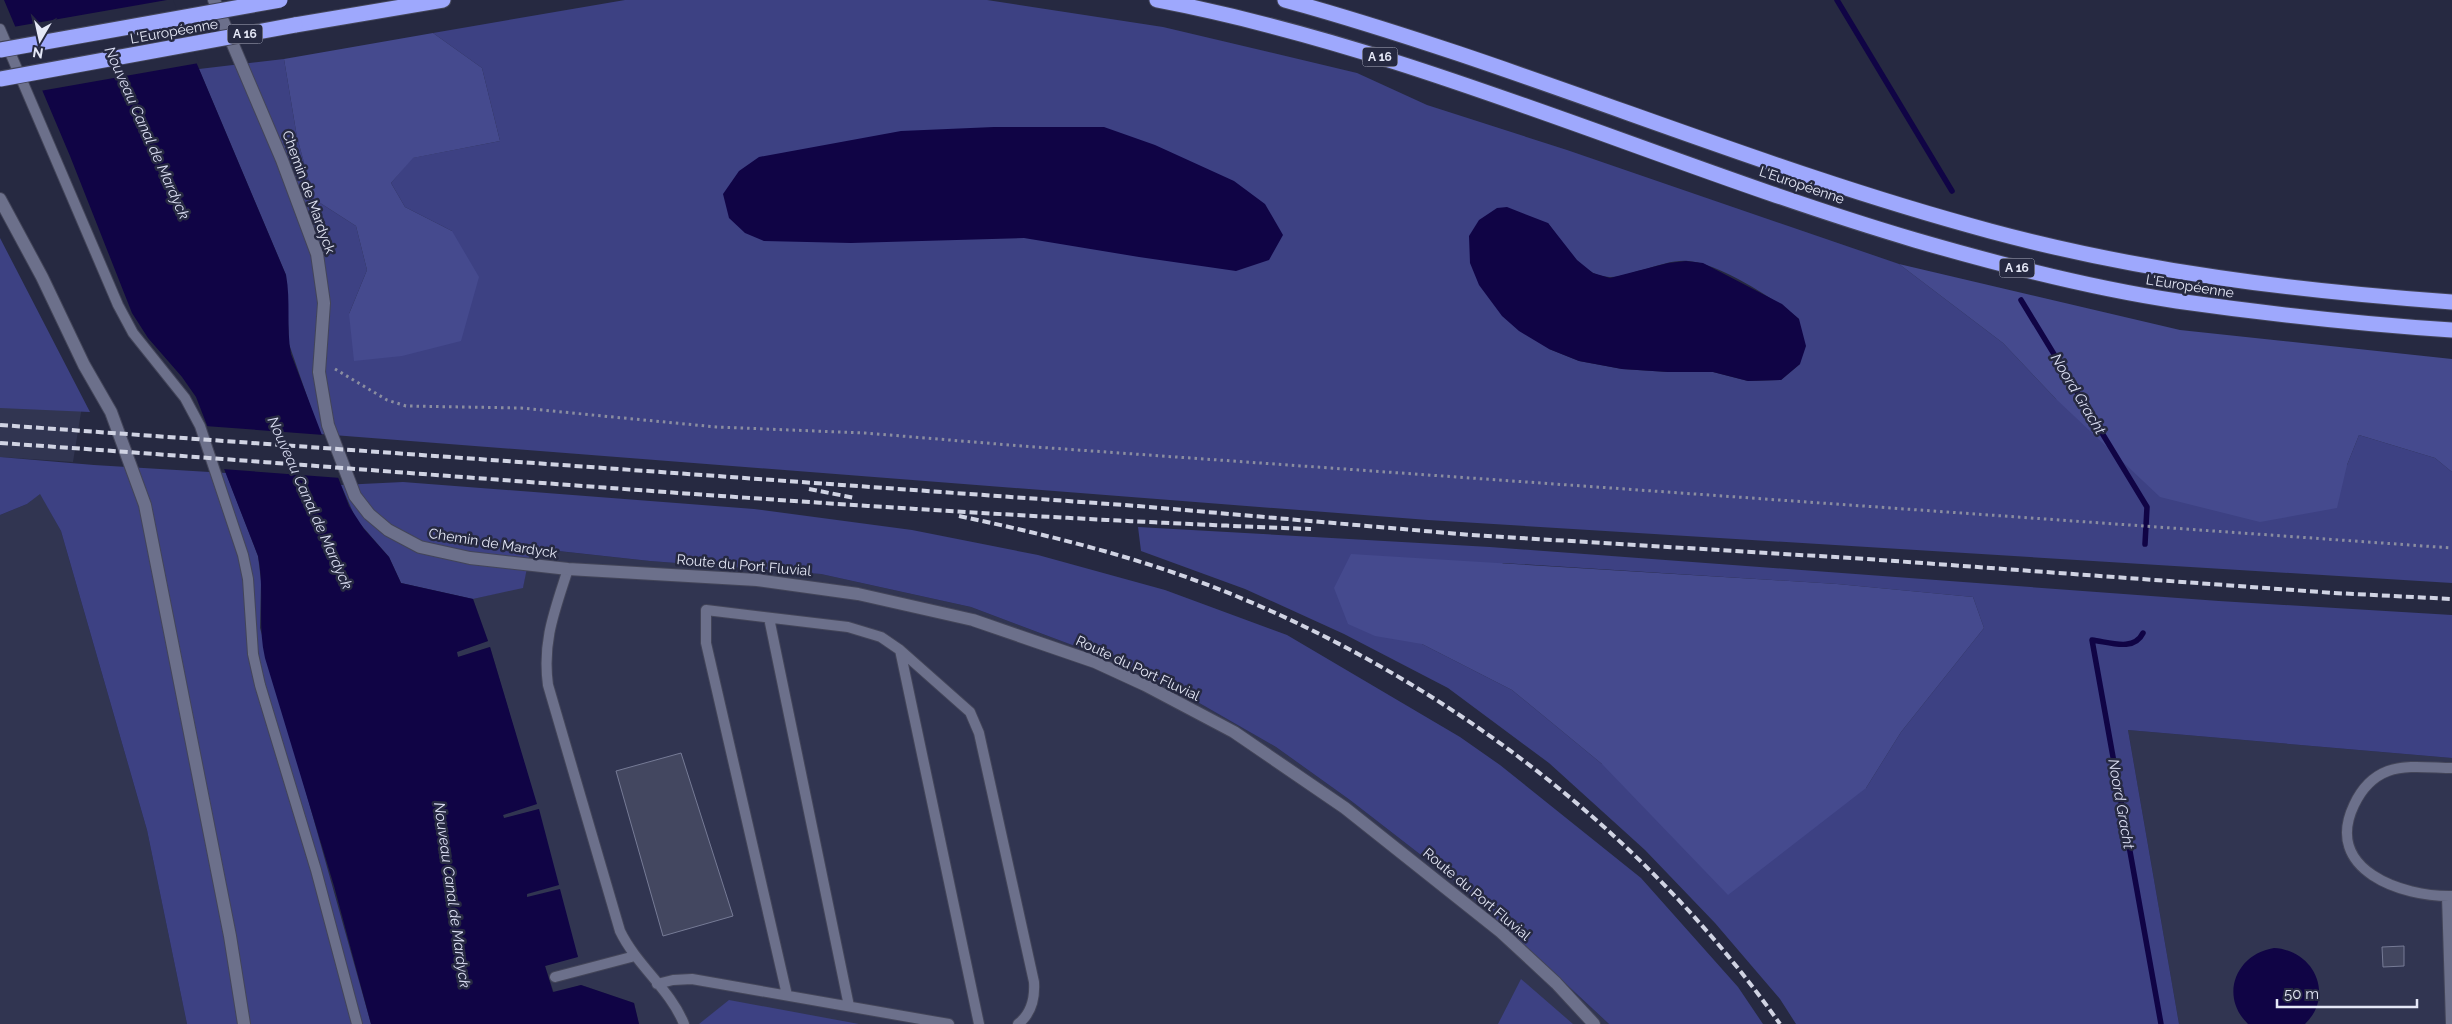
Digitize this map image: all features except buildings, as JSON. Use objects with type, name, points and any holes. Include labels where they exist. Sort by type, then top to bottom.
[{"type":"highway","name":"L'Européenne","points":[[0,50],[280,0]]},
{"type":"highway","name":"L'Européenne","points":[[0,79],[443,0]]},
{"type":"highway","name":"L'Européenne","points":[[1157,0],[1250,20],[1355,49],[1911,239],[2032,272],[2158,298],[2210,306],[2322,320],[2452,330]]},
{"type":"highway","name":"L'Européenne","points":[[1285,0],[1431,44],[1861,193],[2007,236],[2120,262],[2224,280],[2328,292],[2452,302]]},
{"type":"street","name":"Chemin de Mardyck","points":[[214,0],[279,152],[317,254],[324,303],[319,360],[322,399],[331,434],[356,496],[379,522],[408,542],[432,550],[470,558],[568,569]]},
{"type":"street","points":[[0,200],[42,277],[84,365],[111,412],[145,505],[234,957],[244,1024]]},
{"type":"street","name":"Route du Port Fluvial","points":[[568,569],[738,578],[841,590],[925,607],[973,620],[1042,642],[1111,669],[1234,732],[1345,808],[1501,932],[1556,983],[1594,1024]]},
{"type":"lane","points":[[0,29],[118,305],[133,333],[190,406],[200,426],[227,501],[248,579],[252,643],[258,677],[316,870],[357,1024]]},
{"type":"lane","points":[[568,569],[548,636],[545,659],[548,685],[616,918],[625,941],[634,956],[674,1004],[684,1024]]},
{"type":"lane","points":[[787,994],[705,635],[706,610],[859,629],[880,637],[900,650],[970,712],[977,724],[1034,982],[1032,1003],[1023,1020],[1018,1024]]},
{"type":"lane","points":[[769,618],[849,1006]]},
{"type":"lane","points":[[900,650],[979,1024]]},
{"type":"lane","points":[[2451,1024],[2450,896],[2423,893],[2389,885],[2370,876],[2352,854],[2347,828],[2352,809],[2361,792],[2383,773],[2399,769],[2452,768]]},
{"type":"lane","points":[[555,977],[634,956]]},
{"type":"lane","points":[[657,984],[673,980],[692,979],[787,994],[949,1024]]},
{"type":"path","points":[[319,360],[387,400],[406,406],[522,408],[716,426],[865,433],[1022,446],[2452,548]]},
{"type":"shaded area","points":[[625,0],[987,0],[1163,27],[1357,73],[1427,105],[1567,150],[1899,264],[2003,343],[2056,399],[2347,465],[2359,435],[2435,458],[2452,472],[2452,583],[1428,520],[320,434],[289,344],[286,275],[199,69],[284,59],[297,137],[314,199],[356,226],[367,270],[349,314],[452,231],[405,207],[391,183],[412,158],[500,141],[482,68],[433,33]],"holes":[[[1548,223],[1581,265],[1599,275],[1618,276],[1667,263],[1688,261],[1714,268],[1746,283],[1799,319],[1800,364],[1781,380],[1748,381],[1713,372],[1622,369],[1579,361],[1549,349]]]},
{"type":"shaded area","points":[[433,33],[482,68],[500,141],[413,158],[391,183],[405,207],[452,231],[479,277],[461,341],[402,356],[354,361],[349,314],[367,270],[356,226],[314,199],[297,137],[284,59]]},
{"type":"shaded area","points":[[0,238],[90,412],[0,408]]},
{"type":"shaded area","points":[[1899,264],[2180,330],[2452,359],[2452,472],[2435,458],[2359,435],[2347,465],[2337,508],[2260,522],[2160,497],[2056,399],[2003,343]]},
{"type":"shaded area","points":[[0,400],[82,406],[73,462],[0,457]]},
{"type":"shaded area","points":[[0,457],[226,473],[258,556],[261,581],[260,628],[371,1024],[187,1024],[147,830],[61,531],[40,494],[27,504],[0,515]]},
{"type":"shaded area","points":[[403,482],[754,509],[912,530],[1038,555],[1165,590],[1287,635],[1460,737],[1500,765],[1641,878],[1738,987],[1763,1024],[1609,1024],[1461,886],[1350,800],[1276,747],[1147,673],[971,607],[821,574],[650,561],[531,548],[523,588],[473,599],[401,583],[389,557],[356,519],[341,485]]},
{"type":"shaded area","points":[[40,493],[61,531],[147,830],[187,1024],[0,1024],[0,515],[27,504]]},
{"type":"shaded area","points":[[1138,527],[1490,547],[2219,601],[2452,615],[2452,758],[2128,730],[2179,1024],[1796,1024],[1780,999],[1715,923],[1645,850],[1549,763],[1448,688],[1344,634],[1245,589],[1141,551]],"holes":[[[1503,563],[1837,584],[1973,597],[1984,628],[1901,732],[1866,788],[1602,764],[1512,690],[1422,644]]]},
{"type":"shaded area","points":[[530,548],[650,561],[821,574],[971,607],[1147,673],[1276,747],[1350,800],[1461,886],[1609,1024],[639,1024],[634,1003],[581,985],[554,993],[545,966],[578,956],[527,897],[539,809],[504,819],[503,815],[536,803],[490,647],[458,657],[456,652],[488,641],[473,599],[523,587]]},
{"type":"shaded area","points":[[1351,554],[1837,584],[1973,597],[1984,628],[1901,732],[1866,788],[1728,895],[1602,764],[1512,690],[1422,644],[1375,636],[1348,624],[1334,588]]},
{"type":"shaded area","points":[[2128,730],[2452,758],[2452,1024],[2179,1024]]},
{"type":"shaded area","points":[[1521,979],[1573,1024],[1498,1024]]},
{"type":"shaded area","points":[[729,1000],[859,1024],[699,1024]]},
{"type":"water","name":"Nouveau Canal de Mardyck","points":[[4,0],[170,0],[286,275],[291,354],[349,506],[364,529],[389,557],[401,583],[473,599],[488,641],[457,652],[458,657],[490,647],[537,804],[503,815],[504,818],[539,809],[559,885],[527,894],[527,897],[560,889],[578,957],[545,966],[553,992],[581,985],[634,1003],[639,1024],[371,1024],[334,886],[265,658],[258,556],[196,397],[182,377],[148,338],[132,313],[70,156]]},
{"type":"water","points":[[994,127],[1104,127],[1155,145],[1234,181],[1265,204],[1283,235],[1269,260],[1236,271],[1024,238],[851,243],[764,241],[745,233],[729,218],[723,194],[739,171],[759,157],[901,131]]},
{"type":"water","points":[[1507,207],[1548,223],[1577,260],[1593,273],[1610,278],[1668,263],[1686,261],[1703,263],[1782,304],[1799,319],[1806,346],[1800,364],[1781,380],[1748,381],[1713,372],[1622,369],[1579,361],[1549,349],[1519,331],[1502,316],[1479,285],[1470,263],[1469,236],[1479,220],[1497,208]]},
{"type":"water","points":[[2274,948],[2288,951],[2300,957],[2309,965],[2316,976],[2319,988],[2318,1000],[2314,1012],[2305,1024],[2248,1024],[2239,1013],[2234,1001],[2233,989],[2241,967],[2250,958]]},
{"type":"pier","points":[[173,0],[199,63],[40,91],[13,27]]},
{"type":"pier","points":[[205,426],[324,435],[341,478],[222,469]]},
{"type":"waterway","name":"Noord Gracht","points":[[1837,0],[1952,191]]},
{"type":"waterway","name":"Noord Gracht","points":[[2021,300],[2147,507],[2145,544]]},
{"type":"waterway","name":"Noord Gracht","points":[[2143,633],[2139,639],[2127,644],[2113,644],[2092,640],[2161,1024]]},
{"type":"railway","points":[[0,425],[1138,506],[1471,535],[1867,559],[2334,593],[2452,599]]},
{"type":"railway","points":[[0,443],[819,503],[1147,522],[1311,529]]},
{"type":"railway","points":[[809,489],[855,498]]},
{"type":"railway","points":[[959,516],[1099,550],[1202,583],[1236,596],[1315,632],[1392,673],[1467,720],[1538,772],[1605,828],[1669,889],[1727,955],[1780,1024]]}]
